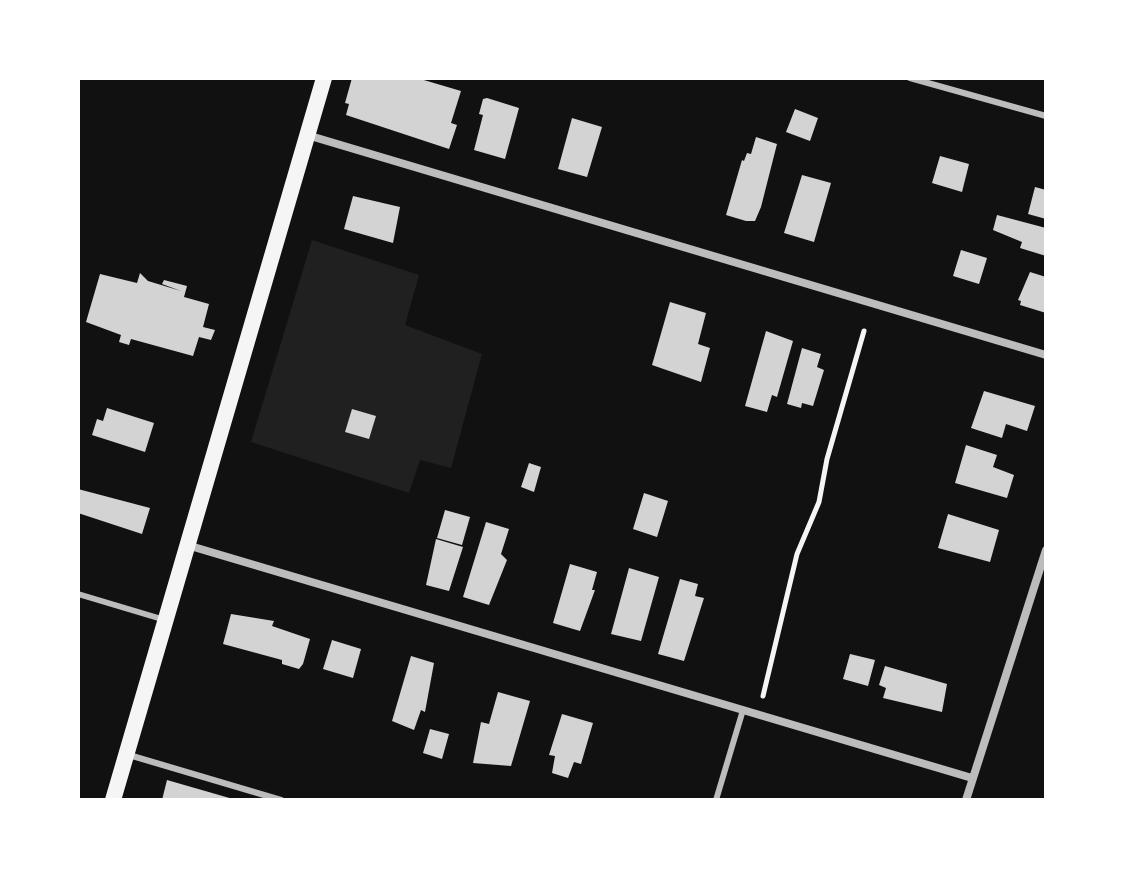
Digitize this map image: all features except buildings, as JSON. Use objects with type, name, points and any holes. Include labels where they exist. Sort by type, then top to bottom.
[{"type":"main road","points":[[113,800],[324,78]]},
{"type":"street","points":[[306,134],[1046,355]]},
{"type":"street","points":[[187,544],[972,778]]},
{"type":"street","points":[[966,800],[1046,550]]},
{"type":"lane","points":[[910,78],[1046,116]]},
{"type":"lane","points":[[78,594],[165,620]]},
{"type":"lane","points":[[716,800],[743,710]]},
{"type":"lane","points":[[126,754],[281,800]]},
{"type":"path","points":[[763,696],[797,554],[819,502],[827,459],[864,331]]},
{"type":"shaded area","points":[[312,240],[419,275],[405,325],[482,354],[451,468],[420,460],[409,493],[251,442]]}]
